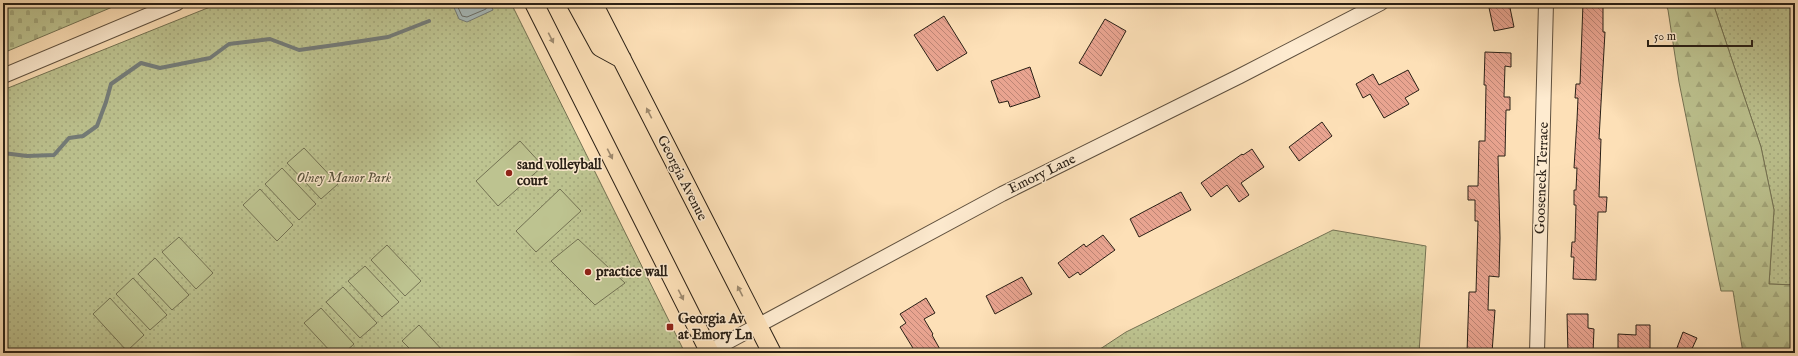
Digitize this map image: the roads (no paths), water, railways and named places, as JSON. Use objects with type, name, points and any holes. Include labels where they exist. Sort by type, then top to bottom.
[{"type":"main road","points":[[534,3],[709,352]]},
{"type":"main road","points":[[576,3],[600,47],[622,59]]},
{"type":"main road","name":"Georgia Avenue","points":[[593,3],[772,353]]},
{"type":"street","points":[[3,76],[177,3]]},
{"type":"street","name":"Emory Lane","points":[[709,352],[1002,194],[1240,76],[1381,3]]},
{"type":"street","name":"Gooseneck Terrace","points":[[1537,353],[1546,3]]},
{"type":"water","points":[[452,3],[490,3],[493,10],[467,22],[459,19]]},
{"type":"waterway","points":[[3,153],[27,156],[54,155],[69,138],[83,136],[97,126],[111,84],[141,63],[160,68],[210,58],[229,44],[270,39],[299,50],[342,44],[388,37],[429,21]]},
{"type":"place","name":"sand volleyball court","points":[[509,173]]},
{"type":"place","name":"practice wall","points":[[588,272]]},
{"type":"place","name":"Georgia Av at Emory Ln","points":[[670,327]]},
{"type":"park label","name":"Olney Manor Park","points":[[344,178]]}]
